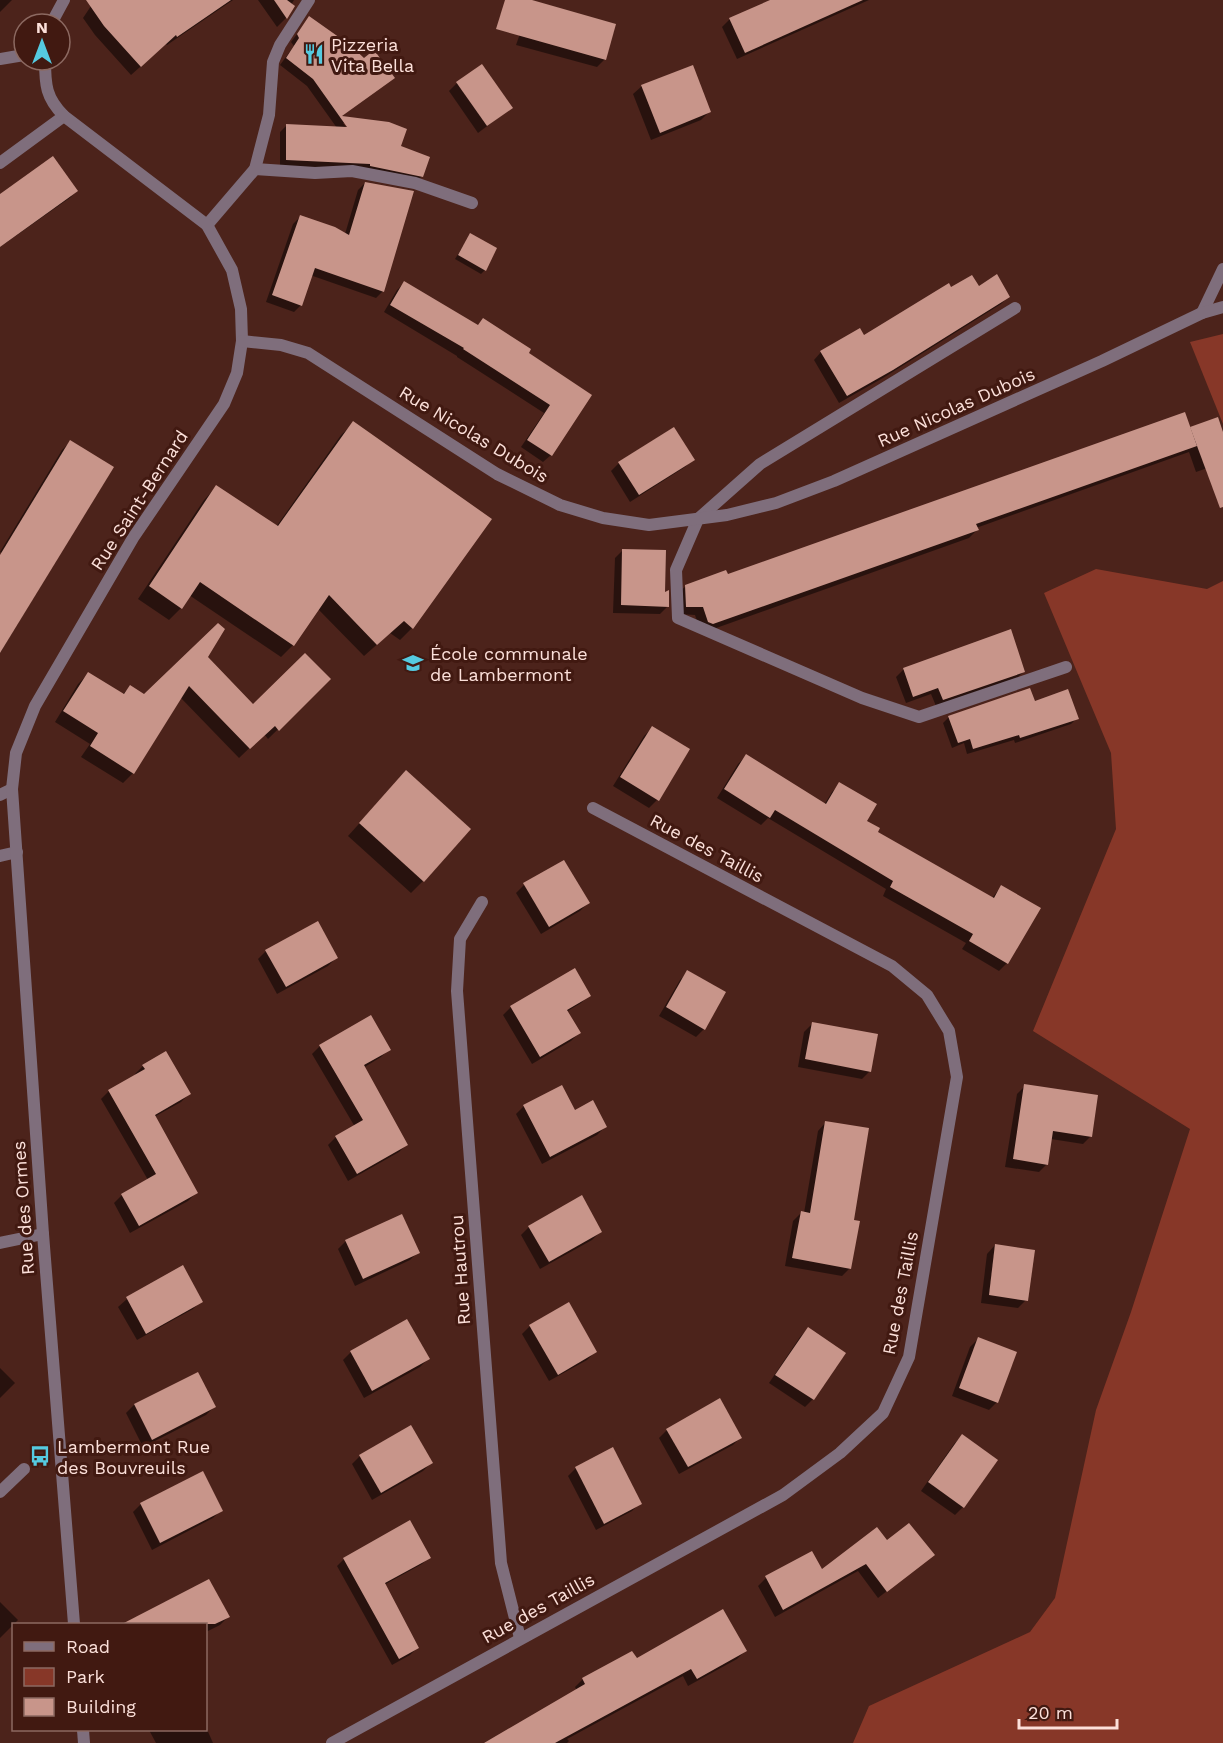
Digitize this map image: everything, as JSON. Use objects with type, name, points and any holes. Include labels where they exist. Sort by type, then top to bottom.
[{"type":"street","points":[[207,225],[255,169],[268,115],[273,62],[280,45],[309,0]]},
{"type":"street","name":"Rue Saint-Bernard","points":[[12,789],[16,753],[35,706],[133,538],[224,404],[237,373],[242,341],[241,309],[232,270],[207,225],[64,116],[53,105],[46,90],[45,72]]},
{"type":"street","points":[[0,163],[64,116]]},
{"type":"street","points":[[255,169],[315,173],[352,171],[415,183],[472,203]]},
{"type":"street","points":[[1202,313],[1223,269]]},
{"type":"street","name":"Rue Nicolas Dubois","points":[[242,341],[280,345],[308,353],[497,474],[560,505],[603,518],[649,525],[727,515],[776,503],[834,481],[1102,361],[1202,313],[1223,307]]},
{"type":"street","points":[[1015,308],[760,464],[698,519],[676,570],[678,618],[862,698],[919,717],[1066,667]]},
{"type":"street","points":[[0,795],[12,789]]},
{"type":"street","name":"Rue des Ormes","points":[[12,789],[43,1234],[74,1623]]},
{"type":"street","name":"Rue des Taillis","points":[[332,1743],[783,1496],[840,1453],[883,1413],[909,1357],[957,1077],[949,1031],[927,994],[892,966],[593,808]]},
{"type":"street","points":[[0,856],[17,852]]},
{"type":"street","name":"Rue Hautrou","points":[[482,902],[460,939],[456,991],[501,1563],[520,1638]]},
{"type":"street","points":[[0,1243],[43,1234]]},
{"type":"street","points":[[0,1492],[24,1469]]},
{"type":"green space","points":[[1223,334],[1223,424],[1190,342]]},
{"type":"green space","points":[[1096,569],[1207,589],[1223,581],[1223,1743],[853,1743],[869,1706],[1030,1632],[1055,1598],[1096,1410],[1131,1312],[1190,1129],[1033,1031],[1116,829],[1111,753],[1044,593]]},
{"type":"building","points":[[86,0],[231,0],[177,37],[176,35],[141,67],[104,26]]},
{"type":"building","points":[[274,0],[287,0],[295,6],[287,19]]},
{"type":"building","points":[[505,0],[532,0],[616,24],[606,60],[496,29]]},
{"type":"building","points":[[770,0],[863,0],[745,53],[729,18]]},
{"type":"building","points":[[309,16],[350,45],[364,58],[374,50],[395,78],[342,116],[389,122],[407,129],[401,146],[430,157],[423,177],[370,166],[370,164],[286,160],[286,124],[347,127],[313,79],[286,58],[299,38],[297,34]]},
{"type":"building","points":[[482,64],[513,108],[487,126],[456,82]]},
{"type":"building","points":[[693,65],[711,112],[660,133],[641,85]]},
{"type":"building","points":[[53,156],[78,191],[0,247],[0,194]]},
{"type":"building","points":[[365,182],[414,191],[384,292],[315,268],[302,306],[272,295],[300,215],[335,227],[349,235]]},
{"type":"building","points":[[470,233],[497,248],[486,271],[458,255]]},
{"type":"building","points":[[997,274],[1010,297],[847,396],[820,351],[860,328],[864,335],[949,283],[951,287],[972,275],[979,286]]},
{"type":"building","points":[[404,281],[478,325],[483,318],[531,349],[529,353],[592,395],[552,456],[527,440],[550,405],[464,348],[390,305]]},
{"type":"building","points":[[1185,412],[1197,446],[976,524],[979,530],[713,624],[708,622],[703,607],[686,607],[685,585],[726,570],[728,574]]},
{"type":"building","points":[[1218,417],[1223,432],[1223,507],[1220,508],[1190,427]]},
{"type":"building","points":[[353,421],[492,519],[413,629],[404,621],[377,645],[329,595],[294,646],[200,582],[182,609],[149,586],[216,485],[278,526]]},
{"type":"building","points":[[674,427],[695,460],[639,495],[618,462]]},
{"type":"building","points":[[70,440],[114,467],[0,653],[0,555]]},
{"type":"building","points":[[622,549],[666,550],[665,592],[669,590],[669,607],[621,605]]},
{"type":"building","points":[[218,623],[225,629],[208,657],[253,704],[305,653],[331,679],[279,731],[275,726],[250,749],[189,686],[134,774],[90,746],[98,733],[63,711],[88,672],[124,694],[130,685],[144,694]]},
{"type":"building","points":[[1011,629],[1025,672],[943,700],[938,688],[913,697],[903,668]]},
{"type":"building","points":[[1030,688],[1035,701],[1068,689],[1079,719],[1020,738],[1019,735],[973,749],[970,739],[958,743],[948,716]]},
{"type":"building","points":[[652,726],[690,749],[659,801],[620,777]]},
{"type":"building","points":[[746,754],[826,804],[839,782],[877,804],[867,821],[880,828],[878,832],[994,898],[1001,885],[1041,908],[1008,964],[969,941],[973,934],[890,887],[893,881],[775,810],[770,818],[724,789]]},
{"type":"building","points":[[406,770],[471,829],[424,882],[359,823]]},
{"type":"building","points":[[564,860],[590,903],[549,927],[523,883]]},
{"type":"building","points":[[318,921],[338,958],[286,987],[265,950]]},
{"type":"building","points":[[575,968],[591,996],[567,1010],[581,1033],[540,1057],[510,1006]]},
{"type":"building","points":[[687,970],[726,992],[705,1030],[666,1007]]},
{"type":"building","points":[[371,1015],[391,1050],[364,1065],[408,1145],[357,1174],[335,1136],[363,1120],[319,1045]]},
{"type":"building","points":[[812,1022],[878,1034],[871,1072],[805,1059]]},
{"type":"building","points":[[166,1051],[191,1094],[155,1115],[198,1193],[139,1226],[121,1194],[156,1174],[108,1090],[145,1069],[142,1065]]},
{"type":"building","points":[[1024,1084],[1098,1095],[1092,1137],[1053,1131],[1048,1165],[1013,1159]]},
{"type":"building","points":[[562,1085],[575,1110],[593,1100],[607,1127],[550,1157],[523,1105]]},
{"type":"building","points":[[825,1121],[869,1128],[854,1220],[860,1221],[851,1269],[792,1258],[801,1211],[810,1213]]},
{"type":"building","points":[[582,1195],[602,1232],[549,1262],[528,1226]]},
{"type":"building","points":[[402,1214],[420,1253],[363,1279],[345,1240]]},
{"type":"building","points":[[995,1244],[1035,1250],[1028,1301],[989,1295]]},
{"type":"building","points":[[183,1265],[203,1302],[146,1334],[126,1297]]},
{"type":"building","points":[[569,1302],[597,1352],[558,1375],[529,1325]]},
{"type":"building","points":[[407,1319],[430,1359],[372,1391],[350,1351]]},
{"type":"building","points":[[808,1327],[846,1353],[814,1400],[775,1375]]},
{"type":"building","points":[[978,1337],[1017,1352],[998,1403],[959,1388]]},
{"type":"building","points":[[198,1372],[216,1407],[152,1440],[134,1404]]},
{"type":"building","points":[[720,1398],[742,1438],[688,1467],[666,1429]]},
{"type":"building","points":[[411,1425],[433,1463],[381,1493],[359,1455]]},
{"type":"building","points":[[962,1434],[998,1460],[964,1508],[928,1482]]},
{"type":"building","points":[[613,1447],[642,1504],[604,1524],[575,1467]]},
{"type":"building","points":[[203,1471],[223,1511],[160,1543],[140,1503]]},
{"type":"building","points":[[410,1520],[431,1558],[385,1583],[419,1648],[399,1659],[343,1558]]},
{"type":"building","points":[[909,1523],[935,1555],[887,1592],[866,1564],[783,1610],[765,1576],[812,1551],[822,1569],[877,1527],[887,1540]]},
{"type":"building","points":[[209,1579],[230,1617],[215,1624],[124,1623]]},
{"type":"building","points":[[723,1609],[747,1651],[697,1679],[691,1669],[555,1743],[484,1743],[585,1684],[582,1678],[632,1651],[637,1658]]},
{"type":"place","name":"Pizzeria Vita Bella","points":[[314,54]]},
{"type":"place","name":"École communale de Lambermont","points":[[413,663]]},
{"type":"place","name":"Lambermont Rue des Bouvreuils","points":[[40,1456]]}]
